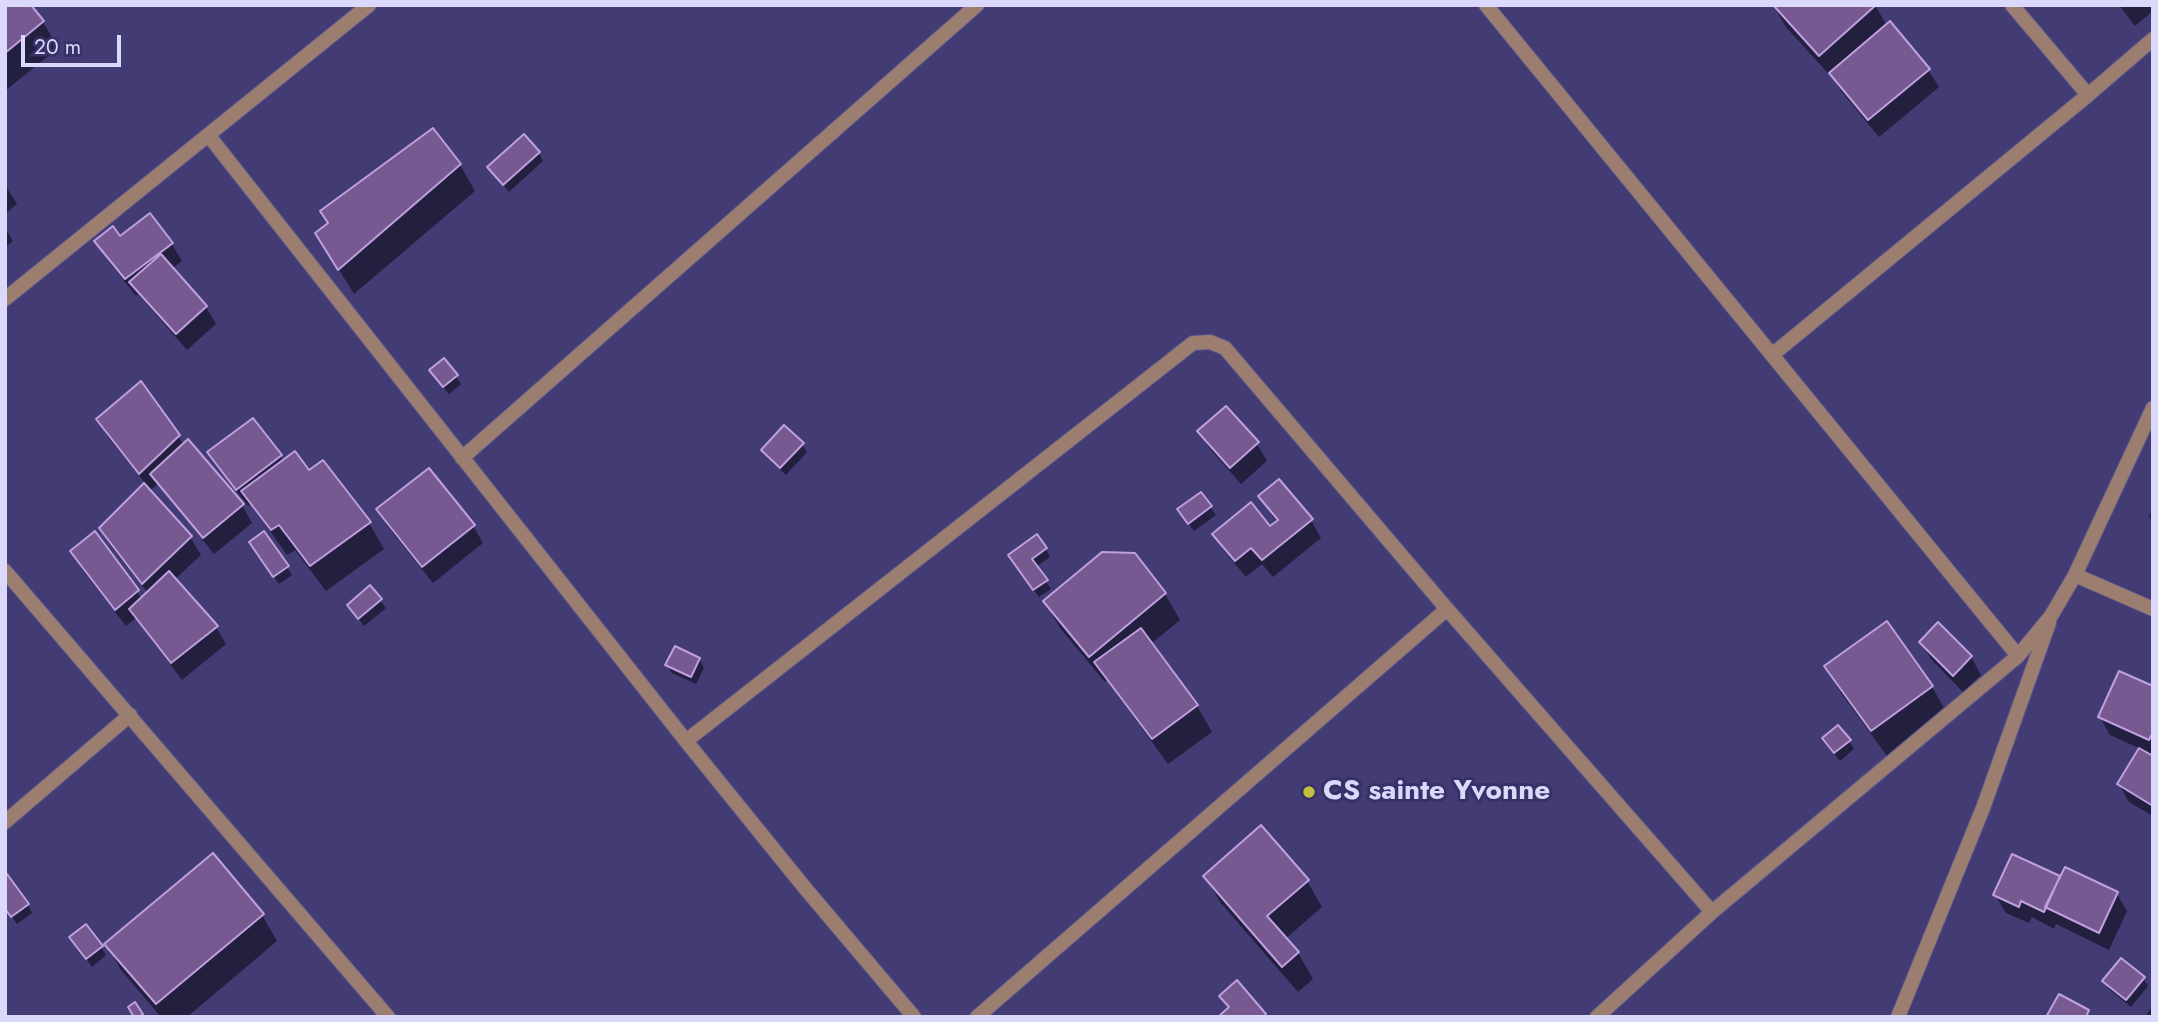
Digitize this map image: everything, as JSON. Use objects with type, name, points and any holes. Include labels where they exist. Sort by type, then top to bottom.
[{"type":"street","points":[[5,299],[369,5]]},
{"type":"street","points":[[462,458],[976,5]]},
{"type":"street","points":[[1486,5],[2018,656]]},
{"type":"street","points":[[2012,5],[2088,95]]},
{"type":"street","points":[[1772,355],[2153,39]]},
{"type":"street","points":[[209,136],[686,741],[914,1017]]},
{"type":"street","points":[[686,741],[1193,342],[1210,342],[1225,348],[1447,609],[1712,912]]},
{"type":"street","points":[[1597,1017],[1712,912],[2018,656],[2051,616],[2075,575],[2153,408]]},
{"type":"street","points":[[5,570],[388,1017]]},
{"type":"street","points":[[2075,575],[2153,609]]},
{"type":"street","points":[[976,1017],[1447,609]]},
{"type":"street","points":[[1898,1017],[1983,808],[2051,616]]},
{"type":"street","points":[[5,822],[130,715]]},
{"type":"building","points":[[5,5],[31,5],[44,21],[5,53]]},
{"type":"building","points":[[1773,5],[1876,5],[1819,56]]},
{"type":"building","points":[[1890,21],[1930,69],[1868,120],[1829,73]]},
{"type":"building","points":[[433,128],[461,164],[338,270],[315,233],[328,223],[320,211]]},
{"type":"building","points":[[524,134],[540,152],[503,185],[487,167]]},
{"type":"building","points":[[150,213],[173,243],[125,279],[94,241],[113,226],[120,236]]},
{"type":"building","points":[[161,254],[207,306],[176,334],[129,282]]},
{"type":"building","points":[[444,358],[458,375],[443,387],[429,370]]},
{"type":"building","points":[[141,381],[180,435],[139,474],[96,419]]},
{"type":"building","points":[[1226,406],[1259,442],[1230,468],[1197,431]]},
{"type":"building","points":[[253,418],[282,455],[236,490],[207,452]]},
{"type":"building","points":[[784,425],[804,443],[780,468],[761,450]]},
{"type":"building","points":[[188,439],[244,504],[203,538],[150,474]]},
{"type":"building","points":[[295,451],[309,470],[323,460],[371,522],[310,566],[279,525],[271,530],[241,491]]},
{"type":"building","points":[[429,468],[475,525],[422,567],[376,509]]},
{"type":"building","points":[[1279,479],[1313,519],[1262,560],[1251,548],[1235,561],[1212,534],[1251,502],[1270,526],[1278,520],[1258,496]]},
{"type":"building","points":[[144,483],[192,536],[142,584],[99,528]]},
{"type":"building","points":[[1201,492],[1212,506],[1188,524],[1177,509]]},
{"type":"building","points":[[95,531],[139,590],[115,610],[70,551]]},
{"type":"building","points":[[264,531],[289,566],[273,577],[249,542]]},
{"type":"building","points":[[1037,534],[1047,548],[1032,559],[1048,580],[1033,590],[1008,555]]},
{"type":"building","points":[[1102,552],[1135,553],[1166,593],[1089,657],[1043,601]]},
{"type":"building","points":[[169,571],[218,626],[171,663],[129,609]]},
{"type":"building","points":[[370,585],[382,599],[358,619],[347,605]]},
{"type":"building","points":[[1887,621],[1933,686],[1871,731],[1824,666]]},
{"type":"building","points":[[1938,622],[1972,656],[1953,676],[1919,642]]},
{"type":"building","points":[[1141,628],[1198,705],[1152,739],[1094,662]]},
{"type":"building","points":[[675,646],[700,658],[691,677],[665,665]]},
{"type":"building","points":[[2119,671],[2153,686],[2153,732],[2149,740],[2098,717]]},
{"type":"building","points":[[1838,725],[1851,740],[1834,753],[1822,738]]},
{"type":"building","points":[[2139,748],[2153,756],[2153,806],[2117,784]]},
{"type":"building","points":[[1261,825],[1309,880],[1267,916],[1299,952],[1282,967],[1203,876]]},
{"type":"building","points":[[213,853],[264,914],[156,1004],[104,944]]},
{"type":"building","points":[[2012,854],[2060,876],[2044,912],[2021,901],[2019,907],[1993,895]]},
{"type":"building","points":[[2065,867],[2118,892],[2099,933],[2045,907]]},
{"type":"building","points":[[7,874],[29,904],[11,917],[5,909]]},
{"type":"building","points":[[86,924],[103,946],[86,959],[69,937]]},
{"type":"building","points":[[2121,958],[2145,977],[2126,1000],[2102,981]]},
{"type":"building","points":[[1237,980],[1266,1014],[1264,1017],[1218,1017],[1229,1007],[1219,996]]},
{"type":"building","points":[[2059,994],[2089,1010],[2086,1017],[2046,1017]]},
{"type":"building","points":[[135,1002],[143,1014],[139,1017],[134,1017],[128,1007]]},
{"type":"place","name":"CS sainte Yvonne","points":[[1309,792]]}]
